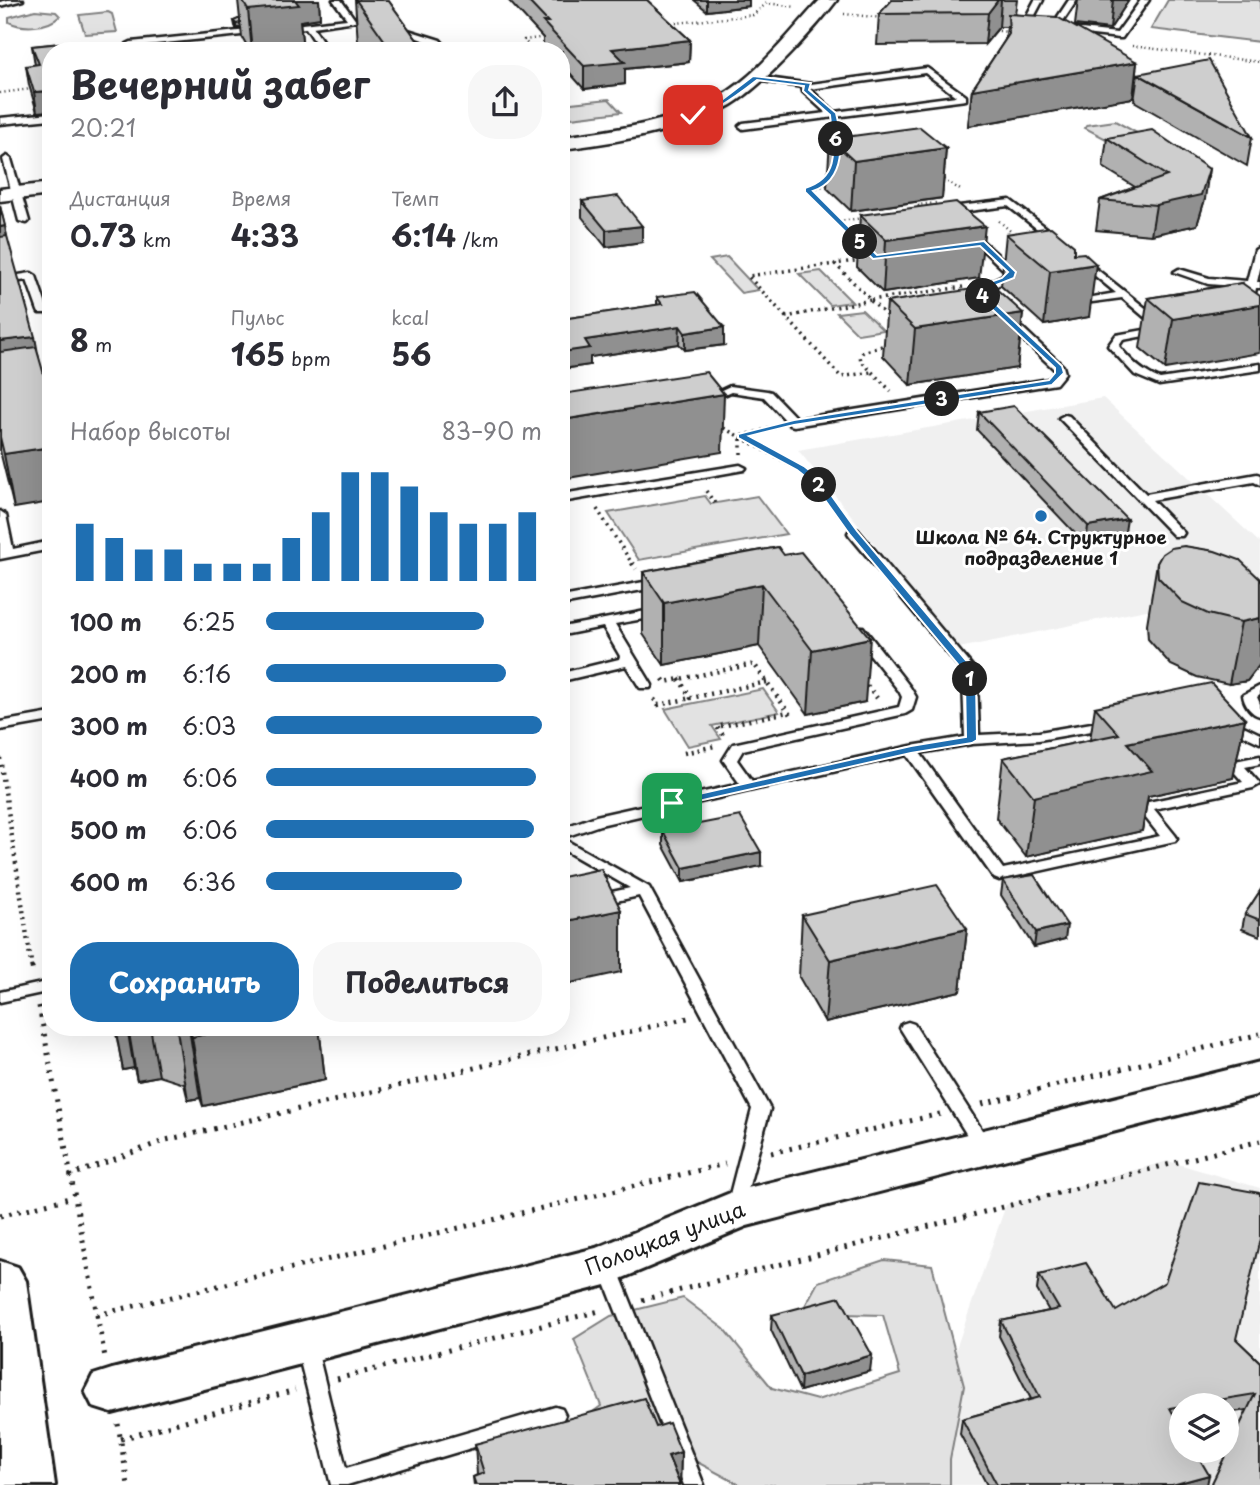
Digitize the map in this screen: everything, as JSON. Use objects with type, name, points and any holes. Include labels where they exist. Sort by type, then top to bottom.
[{"type":"street","points":[[570,142],[622,135],[693,115],[725,101],[756,78],[828,0]]},
{"type":"street","points":[[8,194],[42,190]]},
{"type":"street","name":"Полоцкая улица","points":[[112,1391],[310,1363],[615,1285],[735,1210],[971,1128],[1260,1078]]},
{"type":"street","points":[[0,1281],[27,1485]]},
{"type":"lane","points":[[0,4],[19,0]]},
{"type":"lane","points":[[337,0],[352,21]]},
{"type":"lane","points":[[1021,33],[1039,0]]},
{"type":"lane","points":[[1073,0],[1057,24],[1061,29],[1119,36],[1144,0]]},
{"type":"lane","points":[[256,20],[262,31]]},
{"type":"lane","points":[[151,42],[352,21],[364,22]]},
{"type":"lane","points":[[308,26],[319,42]]},
{"type":"lane","points":[[387,26],[438,42]]},
{"type":"lane","points":[[743,126],[963,98],[927,70],[808,85],[756,78]]},
{"type":"lane","points":[[808,85],[806,90],[834,115]]},
{"type":"lane","points":[[0,121],[42,117]]},
{"type":"lane","points":[[7,159],[8,194],[23,221]]},
{"type":"lane","points":[[698,415],[706,400],[730,389],[767,394],[794,423],[1052,382],[1060,373],[1059,368],[984,298],[982,288],[1005,280],[1012,272],[949,213],[980,206],[1015,205],[1064,246]]},
{"type":"lane","points":[[1241,317],[1248,308],[1255,285],[1260,250]]},
{"type":"lane","points":[[1074,254],[1166,330]]},
{"type":"lane","points":[[1179,272],[1208,281],[1255,285]]},
{"type":"lane","points":[[0,281],[31,276],[42,308]]},
{"type":"lane","points":[[1073,303],[1124,295]]},
{"type":"lane","points":[[1180,327],[1120,337],[1113,346],[1135,372],[1159,382],[1260,367]]},
{"type":"lane","points":[[1065,418],[1178,533]]},
{"type":"lane","points":[[570,497],[740,468]]},
{"type":"lane","points":[[1144,498],[1257,478],[1260,481]]},
{"type":"lane","points":[[0,515],[4,554],[42,547]]},
{"type":"lane","points":[[854,533],[966,667],[970,680],[972,740]]},
{"type":"lane","points":[[570,600],[673,581]]},
{"type":"lane","points":[[570,630],[677,609]]},
{"type":"lane","points":[[748,786],[730,760],[733,751],[746,744],[905,710],[909,702],[905,690],[847,616]]},
{"type":"lane","points":[[607,622],[645,685]]},
{"type":"lane","points":[[570,675],[617,666],[625,662],[627,656]]},
{"type":"lane","points":[[1260,690],[1250,695],[1251,702],[1260,712]]},
{"type":"lane","points":[[1212,714],[1260,739]]},
{"type":"lane","points":[[0,726],[42,719]]},
{"type":"lane","points":[[570,830],[596,821],[911,750],[972,740],[1039,736],[1122,722]]},
{"type":"lane","points":[[911,750],[999,875],[1170,838],[1144,807],[1253,784],[1235,765],[1260,760]]},
{"type":"lane","points":[[570,848],[644,890],[761,1109],[735,1210]]},
{"type":"lane","points":[[570,906],[644,890]]},
{"type":"lane","points":[[0,998],[42,988]]},
{"type":"lane","points":[[908,1028],[971,1128]]},
{"type":"lane","points":[[615,1285],[694,1485]]},
{"type":"lane","points":[[310,1363],[338,1479],[555,1415]]},
{"type":"path","points":[[656,25],[753,15],[767,3]]},
{"type":"path","points":[[526,42],[524,40],[549,37]]},
{"type":"path","points":[[0,93],[31,89]]},
{"type":"path","points":[[823,185],[830,174]]},
{"type":"path","points":[[937,176],[980,206],[1023,242]]},
{"type":"path","points":[[835,184],[808,190],[866,249]]},
{"type":"path","points":[[911,211],[922,209]]},
{"type":"path","points":[[839,221],[875,216]]},
{"type":"path","points":[[862,260],[748,276],[841,377],[872,372]]},
{"type":"path","points":[[835,264],[898,328]]},
{"type":"path","points":[[786,317],[871,300],[965,287]]},
{"type":"path","points":[[895,341],[863,352],[861,361],[890,390],[898,394]]},
{"type":"path","points":[[698,415],[807,472],[854,533]]},
{"type":"path","points":[[741,436],[794,423]]},
{"type":"path","points":[[740,468],[741,436]]},
{"type":"path","points":[[587,494],[647,586]]},
{"type":"path","points":[[658,671],[664,682],[754,664],[803,732]]},
{"type":"path","points":[[862,678],[878,698]]},
{"type":"path","points":[[679,679],[691,698]]},
{"type":"path","points":[[645,685],[658,705],[768,682]]},
{"type":"path","points":[[0,758],[42,983]]},
{"type":"path","points":[[69,1175],[166,1140],[708,1013]]},
{"type":"path","points":[[50,1036],[69,1175],[97,1315],[749,1158],[971,1128],[1260,1034]]},
{"type":"path","points":[[128,1485],[121,1439],[310,1363],[615,1285],[1260,1141]]},
{"type":"path","points":[[0,1216],[73,1197]]},
{"type":"shaded area","points":[[1168,0],[1260,0],[1260,42],[1151,29]]},
{"type":"shaded area","points":[[35,10],[56,12],[60,16],[49,23],[35,26],[21,26],[9,22],[9,17]]},
{"type":"shaded area","points":[[108,12],[112,14],[117,32],[85,34],[79,15]]},
{"type":"shaded area","points":[[609,99],[621,112],[570,118],[570,103]]},
{"type":"shaded area","points":[[1115,121],[1137,133],[1106,139],[1085,128],[1087,125]]},
{"type":"shaded area","points":[[727,257],[758,290],[741,293],[710,260]]},
{"type":"shaded area","points":[[821,271],[852,302],[830,305],[799,274]]},
{"type":"shaded area","points":[[862,310],[883,330],[858,334],[837,313]]},
{"type":"shaded area","name":"Школа № 64. Структурное подразделение 1","points":[[1103,398],[1260,543],[1260,587],[959,648],[798,450]]},
{"type":"shaded area","points":[[705,496],[711,504],[757,496],[786,534],[639,560],[608,513]]},
{"type":"shaded area","points":[[763,689],[779,712],[712,726],[721,739],[688,746],[665,709]]},
{"type":"shaded area","points":[[1168,1161],[1260,1188],[1260,1485],[943,1485],[923,1444],[1006,1205]]},
{"type":"shaded area","points":[[884,1260],[932,1265],[964,1386],[950,1459],[950,1485],[740,1485],[654,1439],[562,1434],[601,1406],[574,1339],[611,1316],[683,1298],[724,1329],[772,1388],[817,1400],[900,1374],[883,1315],[801,1313],[818,1282]]},
{"type":"building","points":[[242,0],[295,0],[299,5],[248,10]]},
{"type":"building","points":[[356,0],[388,0],[418,42],[386,42]]},
{"type":"building","points":[[527,0],[647,0],[690,40],[612,49],[625,62],[584,66],[570,51],[570,42],[562,42],[543,22],[548,22]]},
{"type":"building","points":[[892,0],[998,0],[988,13],[879,14]]},
{"type":"building","points":[[1008,14],[1057,17],[1137,62],[972,90],[1009,34]]},
{"type":"building","points":[[42,45],[42,92],[34,92],[26,66],[39,64],[32,46]]},
{"type":"building","points":[[1209,60],[1252,137],[1138,74]]},
{"type":"building","points":[[920,127],[946,148],[854,161],[830,139]]},
{"type":"building","points":[[1152,130],[1209,169],[1201,195],[1156,205],[1100,200],[1167,176],[1107,138]]},
{"type":"building","points":[[618,196],[642,226],[606,230],[582,201]]},
{"type":"building","points":[[956,202],[985,226],[886,240],[860,215]]},
{"type":"building","points":[[0,206],[5,226],[0,227]]},
{"type":"building","points":[[1051,227],[1074,246],[1074,254],[1084,253],[1096,264],[1050,271],[1006,234]]},
{"type":"building","points":[[7,236],[35,337],[0,341],[0,237]]},
{"type":"building","points":[[1242,283],[1260,296],[1260,305],[1173,319],[1148,298]]},
{"type":"building","points":[[993,286],[1023,313],[915,329],[887,302]]},
{"type":"building","points":[[695,292],[724,327],[685,333],[680,326],[585,340],[590,348],[570,351],[570,318],[662,304],[657,297]]},
{"type":"building","points":[[36,347],[42,368],[42,448],[4,454],[0,437],[0,352]]},
{"type":"building","points":[[706,372],[724,394],[570,419],[570,393]]},
{"type":"building","points":[[1014,406],[1127,519],[1088,526],[979,412]]},
{"type":"building","points":[[1184,546],[1215,551],[1240,560],[1260,579],[1260,618],[1241,622],[1208,614],[1182,602],[1158,577],[1157,563],[1162,554],[1171,548]]},
{"type":"building","points":[[778,547],[784,555],[801,552],[870,638],[812,650],[762,584],[664,603],[643,572]]},
{"type":"building","points":[[1211,683],[1245,719],[1127,743],[1152,771],[1034,797],[1003,758],[1119,734],[1095,707]]},
{"type":"building","points":[[740,816],[761,852],[683,868],[663,831]]},
{"type":"building","points":[[601,869],[621,910],[570,920],[570,875]]},
{"type":"building","points":[[1034,875],[1067,925],[1036,932],[1003,880]]},
{"type":"building","points":[[937,885],[967,929],[830,960],[802,915]]},
{"type":"building","points":[[1260,891],[1260,920],[1245,914]]},
{"type":"building","points":[[1199,1182],[1260,1193],[1260,1239],[1236,1339],[1260,1362],[1260,1485],[1211,1485],[1222,1463],[1239,1463],[1239,1427],[1255,1394],[1239,1397],[1239,1393],[1169,1393],[1169,1463],[1202,1463],[1209,1475],[1172,1485],[997,1485],[962,1419],[1040,1397],[1001,1321],[1059,1309],[1039,1275],[1086,1263],[1116,1311],[1165,1282]]},
{"type":"building","points":[[840,1297],[872,1355],[801,1376],[772,1315]]},
{"type":"building","points":[[644,1398],[656,1427],[669,1423],[681,1452],[668,1456],[680,1485],[476,1485],[473,1477],[484,1473],[475,1444]]},
{"type":"place","name":"Школа № 64. Структурное подразделение 1","points":[[1041,516]]},
{"type":"route","points":[[672,803],[911,750],[972,740],[970,680],[966,667],[854,533],[816,480],[807,472],[741,436],[794,423],[1052,382],[1060,373],[1059,368],[984,298],[982,288],[1005,280],[1012,272],[981,243],[875,258],[808,190],[823,185],[838,163],[834,115],[806,90],[808,85],[756,78],[725,101],[693,115]]}]
